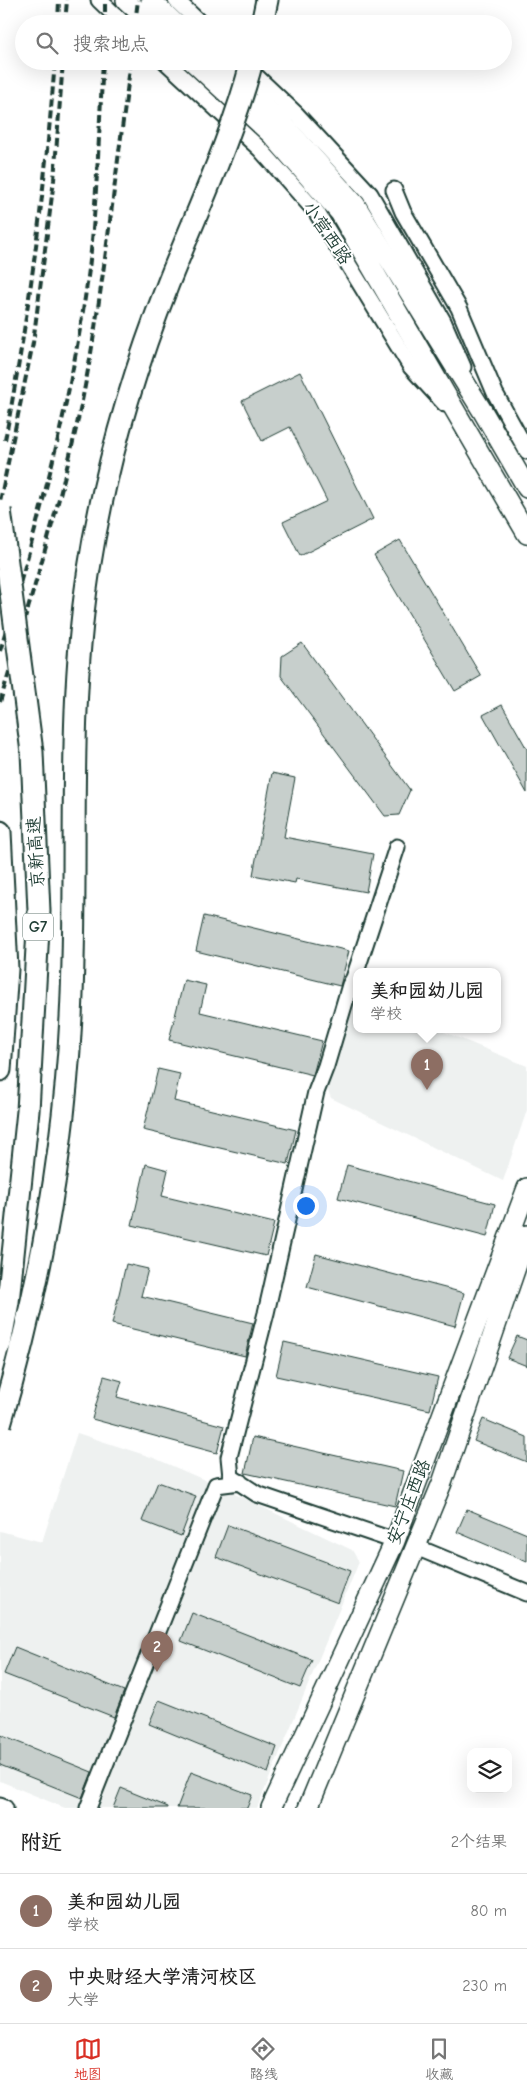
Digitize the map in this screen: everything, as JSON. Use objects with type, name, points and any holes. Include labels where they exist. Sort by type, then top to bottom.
[{"type":"highway","points":[[264,15],[267,0]]},
{"type":"highway","points":[[0,1424],[31,1308],[58,1151],[71,1017],[76,698],[84,602],[93,544],[118,434],[139,362],[167,286],[226,140],[249,70]]},
{"type":"highway","name":"京新高速","points":[[0,510],[32,752],[39,911],[28,1111],[8,1302],[0,1344]]},
{"type":"highway","name":"京新高速","points":[[0,832],[7,969],[0,1070]]},
{"type":"main road","points":[[126,0],[142,15]]},
{"type":"main road","points":[[151,0],[167,15]]},
{"type":"main road","name":"小营西路","points":[[202,70],[271,134],[340,212],[465,424],[527,534]]},
{"type":"main road","name":"小营西路","points":[[226,70],[285,126],[355,204],[484,412],[527,488]]},
{"type":"main road","name":"安宁庄西路","points":[[271,1808],[395,1541],[527,1188]]},
{"type":"main road","points":[[308,1808],[442,1483],[527,1235]]},
{"type":"street","points":[[99,0],[115,15]]},
{"type":"street","points":[[176,0],[192,15]]},
{"type":"street","name":"小营西路","points":[[175,70],[260,149],[317,213],[410,367],[465,424]]},
{"type":"street","name":"小营西路","points":[[250,70],[297,115],[370,194],[443,321],[484,412]]},
{"type":"street","points":[[394,190],[403,212],[459,308],[495,393],[522,430],[527,451]]},
{"type":"street","points":[[357,968],[397,847]]},
{"type":"street","points":[[353,980],[316,1092],[266,1313],[229,1458],[231,1477],[257,1494],[395,1541]]},
{"type":"street","points":[[88,1808],[216,1485],[240,1482]]},
{"type":"street","points":[[416,1547],[527,1593]]},
{"type":"street","points":[[0,1806],[5,1808]]},
{"type":"shaded area","points":[[353,994],[353,1033],[447,1033],[527,1066],[527,1110],[503,1181],[331,1098],[324,1082]]},
{"type":"shaded area","points":[[77,1433],[154,1458],[216,1485],[352,1550],[359,1562],[257,1808],[65,1808],[0,1781],[0,1531],[42,1542]]},
{"type":"building","points":[[300,372],[373,519],[300,556],[283,522],[327,501],[290,427],[262,441],[242,401]]},
{"type":"building","points":[[400,540],[481,676],[455,691],[374,555]]},
{"type":"building","points":[[302,643],[410,790],[399,815],[385,816],[281,676],[282,656]]},
{"type":"building","points":[[502,705],[527,749],[527,793],[483,715]]},
{"type":"building","points":[[272,773],[295,778],[284,837],[373,854],[366,892],[296,879],[295,883],[253,875]]},
{"type":"building","points":[[204,916],[349,951],[340,986],[196,951]]},
{"type":"building","points":[[184,980],[206,985],[200,1012],[322,1041],[313,1075],[169,1040]]},
{"type":"building","points":[[158,1069],[180,1074],[174,1101],[296,1130],[288,1164],[143,1130]]},
{"type":"building","points":[[146,1164],[168,1170],[162,1196],[274,1223],[266,1256],[132,1225]]},
{"type":"building","points":[[347,1165],[495,1204],[487,1237],[338,1198]]},
{"type":"building","points":[[316,1254],[464,1293],[455,1326],[307,1287]]},
{"type":"building","points":[[126,1264],[148,1269],[141,1296],[253,1323],[245,1356],[112,1324]]},
{"type":"building","points":[[517,1336],[527,1340],[527,1366],[507,1358]]},
{"type":"building","points":[[284,1342],[438,1377],[430,1410],[276,1376]]},
{"type":"building","points":[[104,1376],[122,1381],[117,1397],[224,1426],[217,1453],[92,1419]]},
{"type":"building","points":[[483,1419],[527,1437],[527,1462],[474,1441]]},
{"type":"building","points":[[253,1437],[403,1471],[395,1506],[245,1473]]},
{"type":"building","points":[[158,1482],[196,1496],[181,1536],[142,1521]]},
{"type":"building","points":[[467,1509],[527,1534],[527,1562],[457,1532]]},
{"type":"building","points":[[228,1525],[350,1571],[338,1603],[216,1557]]},
{"type":"building","points":[[192,1613],[312,1660],[300,1688],[181,1641]]},
{"type":"building","points":[[15,1647],[124,1691],[114,1717],[4,1674]]},
{"type":"building","points":[[159,1700],[277,1747],[268,1773],[149,1724]]},
{"type":"building","points":[[0,1735],[92,1772],[82,1798],[0,1765]]},
{"type":"building","points":[[191,1772],[252,1795],[247,1808],[177,1808]]},
{"type":"building","points":[[121,1788],[168,1807],[168,1808],[113,1808]]},
{"type":"railway","points":[[58,15],[59,0]]},
{"type":"railway","points":[[66,15],[67,0]]},
{"type":"railway","points":[[105,0],[105,15]]},
{"type":"railway","points":[[136,15],[138,0]]},
{"type":"railway","points":[[5,440],[22,346],[35,252],[54,70]]},
{"type":"railway","points":[[0,501],[33,343],[54,180],[62,70]]},
{"type":"railway","points":[[0,651],[28,557],[52,462],[82,318],[94,217],[103,70]]},
{"type":"railway","points":[[0,702],[52,526],[84,392],[103,276],[130,70]]},
{"type":"place","name":"美和园幼儿园","points":[[427,1090]]},
{"type":"place","name":"中央财经大学清河校区","points":[[157,1672]]}]
